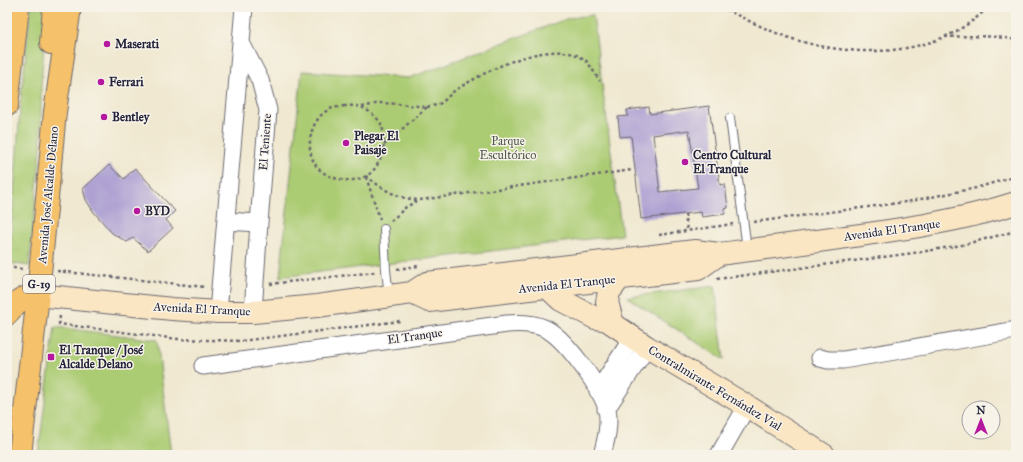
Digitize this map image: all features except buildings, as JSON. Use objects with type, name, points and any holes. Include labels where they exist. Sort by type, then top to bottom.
[{"type":"main road","points":[[7,105],[18,7]]},
{"type":"main road","points":[[54,7],[46,102],[55,112]]},
{"type":"main road","name":"Avenida José Alcalde Délano","points":[[20,455],[38,295],[55,112],[70,7]]},
{"type":"main road","name":"Avenida El Tranque","points":[[38,295],[136,306],[218,312],[253,312],[317,306],[412,293],[428,283],[548,274],[695,251],[719,254],[946,222],[984,213],[1016,203]]},
{"type":"main road","name":"Avenida El Tranque","points":[[572,283],[698,269],[719,254]]},
{"type":"main road","name":"Contralmirante Fernández Vial","points":[[548,274],[572,283],[603,311],[610,322]]},
{"type":"main road","name":"Contralmirante Fernández Vial","points":[[548,274],[561,300],[595,318],[610,322],[824,455]]},
{"type":"main road","points":[[610,322],[607,302],[609,292],[620,278]]},
{"type":"main road","points":[[7,314],[23,298],[31,295],[38,295]]},
{"type":"street","points":[[218,312],[244,7]]},
{"type":"street","name":"El Teniente","points":[[241,43],[260,80],[268,110],[253,312]]},
{"type":"street","points":[[226,221],[259,224]]},
{"type":"street","name":"El Tranque","points":[[203,366],[492,326],[523,323],[535,325],[544,328],[561,340],[570,350],[598,391],[606,409],[607,435],[602,455]]},
{"type":"street","points":[[820,358],[828,360],[843,360],[1016,330]]},
{"type":"street","points":[[598,391],[640,342]]},
{"type":"street","points":[[606,409],[640,342]]},
{"type":"street","points":[[719,455],[747,406]]},
{"type":"lane","points":[[730,118],[748,250]]},
{"type":"lane","points":[[384,229],[386,270],[390,296]]},
{"type":"path","points":[[721,7],[776,33],[804,42],[840,50],[892,50],[944,38],[975,36],[1016,40]]},
{"type":"path","points":[[944,38],[971,22],[988,7]]},
{"type":"path","points":[[1013,7],[1016,17]]},
{"type":"path","points":[[384,145],[427,108],[440,104],[453,92],[471,81],[516,60],[557,51],[574,54],[585,60],[600,81]]},
{"type":"path","points":[[362,107],[380,123],[384,133],[384,145],[377,164],[366,176],[349,181],[334,179],[320,170],[311,160],[310,135],[318,118],[329,110],[344,106],[362,107],[380,103],[427,108]]},
{"type":"path","points":[[366,176],[379,187],[395,195],[407,199],[420,200],[632,170]]},
{"type":"path","points":[[366,176],[384,229],[406,207],[420,200]]},
{"type":"path","points":[[657,235],[913,200],[976,188],[1016,176]]},
{"type":"path","points":[[685,214],[688,231]]},
{"type":"path","points":[[713,280],[928,251],[962,245],[1016,231]]},
{"type":"path","points":[[254,286],[424,265]]},
{"type":"path","points":[[64,272],[198,287],[220,287]]},
{"type":"green space","points":[[31,7],[47,7],[41,87],[41,149],[29,266],[9,263],[21,96]]},
{"type":"green space","name":"Parque Escultórico","points":[[593,15],[622,235],[280,277],[302,71],[409,78],[569,18]]},
{"type":"green space","points":[[715,286],[724,360],[627,297]]},
{"type":"green space","points":[[55,327],[157,340],[171,455],[38,455]]},
{"type":"place","name":"Maserati","points":[[107,44]]},
{"type":"place","name":"Ferrari","points":[[101,82]]},
{"type":"place","name":"Bentley","points":[[104,117]]},
{"type":"place","name":"Plegar El Paisaje","points":[[346,143]]},
{"type":"place","name":"Centro Cultural El Tranque","points":[[685,162]]},
{"type":"place","name":"BYD","points":[[137,211]]},
{"type":"place","name":"El Tranque / José Alcalde Delano","points":[[51,357]]}]
